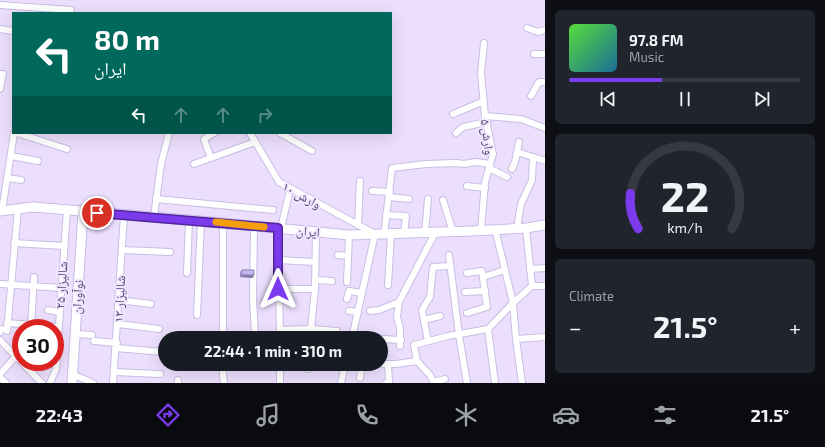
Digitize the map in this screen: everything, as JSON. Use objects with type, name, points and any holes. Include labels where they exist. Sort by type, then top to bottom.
[{"type":"street","points":[[0,5],[71,10]]},
{"type":"street","points":[[527,28],[538,32],[545,30]]},
{"type":"street","points":[[0,29],[12,30]]},
{"type":"street","name":"وارش ۵","points":[[481,230],[485,188],[493,154],[486,119],[480,73],[484,43]]},
{"type":"street","points":[[534,54],[545,54]]},
{"type":"street","points":[[0,89],[2,74]]},
{"type":"street","points":[[531,96],[539,82],[545,82]]},
{"type":"street","points":[[453,114],[484,101]]},
{"type":"street","points":[[456,132],[463,127],[486,119],[521,119],[545,128]]},
{"type":"street","points":[[1,211],[14,134]]},
{"type":"street","points":[[20,134],[67,149]]},
{"type":"street","points":[[154,217],[161,164],[169,134]]},
{"type":"street","points":[[212,134],[204,139],[212,158]]},
{"type":"street","points":[[282,134],[312,150]]},
{"type":"street","points":[[194,164],[212,158],[253,137]]},
{"type":"street","name":"وارش ۱۰","points":[[253,137],[279,182],[358,225],[383,234]]},
{"type":"street","points":[[512,169],[519,142]]},
{"type":"street","points":[[517,152],[545,161]]},
{"type":"street","points":[[11,156],[38,161]]},
{"type":"street","points":[[532,286],[530,269],[521,228],[521,204],[532,180],[533,157]]},
{"type":"street","points":[[354,331],[362,293],[383,234],[392,168],[476,162],[490,166],[507,177]]},
{"type":"street","points":[[7,178],[21,180]]},
{"type":"street","points":[[358,225],[360,181]]},
{"type":"street","points":[[467,186],[485,188]]},
{"type":"street","points":[[372,191],[408,200]]},
{"type":"street","points":[[289,194],[280,228],[278,260],[280,330],[311,329],[337,331]]},
{"type":"street","points":[[156,198],[273,210]]},
{"type":"street","points":[[425,233],[428,199]]},
{"type":"street","points":[[442,200],[452,232]]},
{"type":"street","name":"ایران","points":[[1,211],[33,207],[349,235],[435,233],[521,228],[545,225]]},
{"type":"street","points":[[3,331],[7,324],[18,209]]},
{"type":"street","name":"شالیزار ۲۵","points":[[59,319],[67,210]]},
{"type":"street","name":"نوآوران","points":[[72,379],[83,212]]},
{"type":"street","name":"شالیزار ۱۲","points":[[113,383],[115,372],[124,214]]},
{"type":"street","points":[[386,216],[406,216],[404,234]]},
{"type":"street","points":[[188,273],[189,220]]},
{"type":"street","points":[[197,315],[201,221]]},
{"type":"street","points":[[223,223],[223,331]]},
{"type":"street","points":[[254,226],[253,299],[255,331]]},
{"type":"street","points":[[496,229],[513,303],[522,383]]},
{"type":"street","points":[[311,329],[315,289],[316,231]]},
{"type":"street","points":[[388,340],[400,343],[400,328],[397,317],[399,302],[435,233]]},
{"type":"street","points":[[383,234],[388,285]]},
{"type":"street","points":[[347,282],[349,235]]},
{"type":"street","points":[[14,243],[64,246]]},
{"type":"street","points":[[122,250],[170,252]]},
{"type":"street","points":[[338,254],[348,256]]},
{"type":"street","points":[[449,255],[466,383]]},
{"type":"street","points":[[278,260],[315,262]]},
{"type":"street","points":[[428,341],[422,310],[430,297],[433,267],[450,266]]},
{"type":"street","points":[[530,269],[545,268]]},
{"type":"street","points":[[483,277],[505,270]]},
{"type":"street","points":[[467,272],[482,272],[487,306],[468,313]]},
{"type":"street","points":[[32,319],[34,276]]},
{"type":"street","points":[[315,280],[332,281]]},
{"type":"street","points":[[0,284],[61,288]]},
{"type":"street","points":[[445,379],[434,383],[417,360],[414,345],[459,334],[488,329],[532,286],[545,286]]},
{"type":"street","points":[[278,289],[315,289]]},
{"type":"street","points":[[348,299],[350,291],[362,293]]},
{"type":"street","points":[[464,292],[485,292]]},
{"type":"street","points":[[119,300],[151,304]]},
{"type":"street","points":[[370,311],[379,310],[399,302]]},
{"type":"street","points":[[48,310],[60,312]]},
{"type":"street","points":[[348,311],[358,312]]},
{"type":"street","points":[[424,320],[440,316]]},
{"type":"street","points":[[7,324],[12,324]]},
{"type":"street","points":[[118,324],[159,328]]},
{"type":"street","points":[[488,329],[495,383]]},
{"type":"street","points":[[75,334],[116,345],[158,351]]},
{"type":"street","points":[[516,339],[545,337]]},
{"type":"street","points":[[0,340],[12,354]]},
{"type":"street","points":[[388,364],[417,360]]},
{"type":"street","points":[[6,383],[0,376],[12,361]]},
{"type":"street","points":[[30,371],[42,383]]},
{"type":"street","name":"شالیزار ۲۵","points":[[50,383],[55,371]]},
{"type":"street","points":[[223,371],[224,383]]},
{"type":"street","points":[[280,371],[280,383]]},
{"type":"street","points":[[341,383],[344,371]]},
{"type":"street","points":[[360,378],[361,371]]},
{"type":"street","points":[[386,371],[389,383],[386,383]]},
{"type":"street","points":[[115,372],[160,374]]},
{"type":"street","points":[[72,379],[93,383]]},
{"type":"building","points":[[242,270],[254,270],[254,275],[241,275]]},
{"type":"slow traffic","points":[[216,222],[264,227]]},
{"type":"route","points":[[97,213],[278,228],[278,289]]}]
